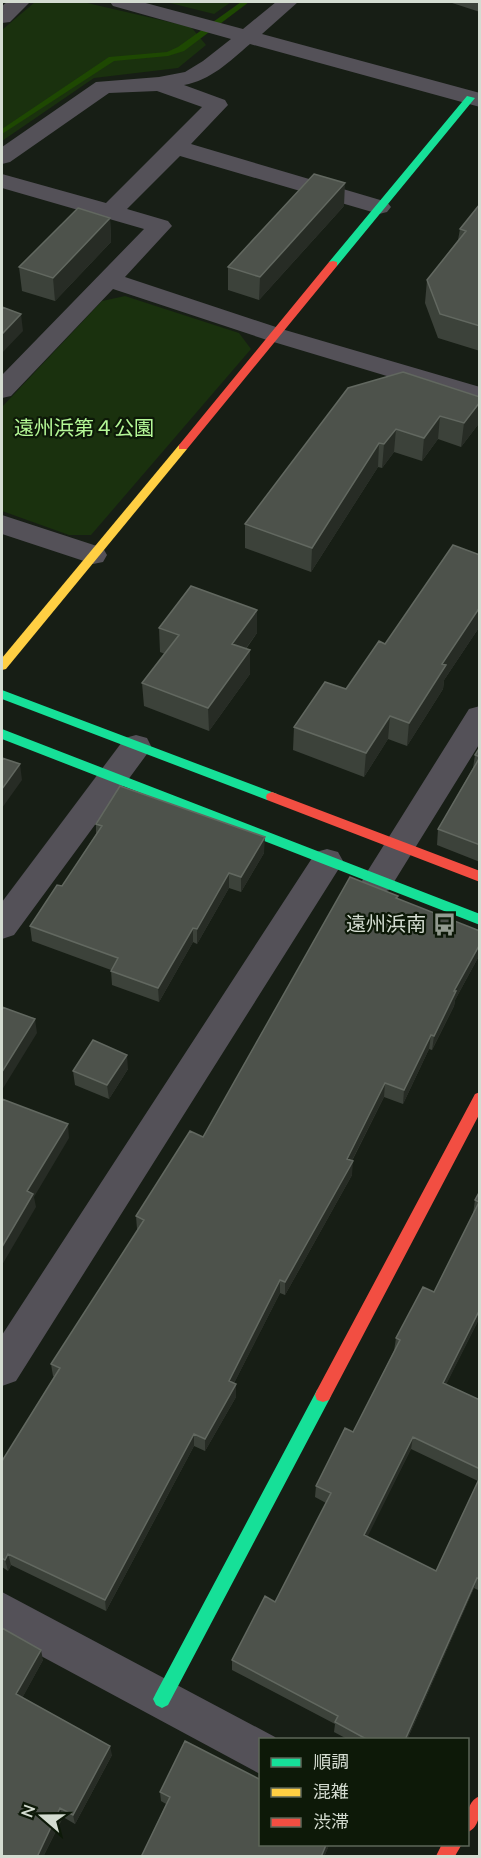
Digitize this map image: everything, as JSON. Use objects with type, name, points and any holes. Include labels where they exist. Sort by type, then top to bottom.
[{"type":"street","points":[[2,17],[19,2]]},
{"type":"street","points":[[2,666],[379,207],[475,99],[120,2]]},
{"type":"street","points":[[2,157],[104,87],[159,84],[192,77],[211,66],[243,37],[288,2]]},
{"type":"street","points":[[111,212],[217,105],[159,84]]},
{"type":"street","points":[[175,147],[379,207]]},
{"type":"street","points":[[2,181],[160,225],[2,390]]},
{"type":"street","points":[[107,279],[276,334],[480,396]]},
{"type":"street","points":[[2,524],[93,555]]},
{"type":"street","points":[[2,694],[480,877]]},
{"type":"street","points":[[378,881],[480,717]]},
{"type":"street","points":[[2,734],[480,920]]},
{"type":"street","points":[[2,926],[136,746]]},
{"type":"street","points":[[2,1368],[327,861]]},
{"type":"street","points":[[162,1699],[480,1098]]},
{"type":"street","points":[[2,1613],[259,1751]]},
{"type":"street","points":[[469,1819],[480,1805]]},
{"type":"green space","points":[[35,2],[83,2],[191,27],[206,45],[178,68],[94,78],[2,141],[2,30]]},
{"type":"green space","points":[[166,2],[231,2],[214,14]]},
{"type":"green space","name":"遠州浜第４公園","points":[[125,296],[239,333],[251,349],[91,535],[69,535],[2,511],[2,407],[102,301]]},
{"type":"building","points":[[314,174],[345,183],[260,277],[228,267]]},
{"type":"building","points":[[480,204],[480,326],[440,314],[427,280],[466,231],[460,229]]},
{"type":"building","points":[[78,208],[110,218],[53,278],[19,267]]},
{"type":"building","points":[[2,307],[21,314],[2,334]]},
{"type":"building","points":[[403,372],[480,397],[480,402],[464,423],[440,416],[424,438],[396,429],[384,444],[379,443],[312,548],[245,524],[348,388]]},
{"type":"building","points":[[453,545],[480,555],[480,607],[442,664],[446,665],[409,723],[390,716],[366,753],[294,727],[325,682],[346,689],[379,641],[385,644]]},
{"type":"building","points":[[191,586],[257,610],[232,644],[250,650],[208,708],[142,683],[179,635],[159,628]]},
{"type":"building","points":[[480,747],[480,757],[475,755]]},
{"type":"building","points":[[480,757],[480,845],[438,829]]},
{"type":"building","points":[[2,758],[20,764],[2,789]]},
{"type":"building","points":[[120,786],[265,837],[241,877],[229,873],[197,929],[193,928],[158,988],[111,971],[118,958],[30,926],[57,885],[62,886],[102,826],[96,824]]},
{"type":"building","points":[[350,877],[480,931],[480,944],[454,991],[456,991],[434,1036],[431,1035],[404,1090],[385,1083],[347,1159],[353,1161],[285,1282],[280,1280],[229,1381],[236,1384],[205,1439],[194,1434],[105,1600],[8,1554],[5,1560],[2,1558],[2,1461],[60,1368],[51,1364],[144,1220],[136,1216],[190,1131],[203,1137]]},
{"type":"building","points":[[2,1007],[35,1019],[2,1072]]},
{"type":"building","points":[[93,1040],[127,1055],[107,1085],[73,1071]]},
{"type":"building","points":[[2,1099],[68,1124],[27,1191],[33,1194],[2,1247]]},
{"type":"building","points":[[480,1191],[480,1309],[443,1383],[480,1400],[480,1469],[413,1437],[364,1535],[436,1571],[480,1477],[480,1579],[477,1578],[406,1738],[364,1738],[335,1722],[338,1716],[232,1660],[265,1596],[275,1602],[331,1493],[316,1486],[345,1428],[353,1432],[400,1340],[396,1338],[423,1287],[434,1292],[479,1202],[475,1200]]},
{"type":"building","points":[[2,1628],[41,1650],[16,1694],[110,1746],[73,1815],[60,1808],[37,1857],[2,1857]]},
{"type":"building","points":[[185,1741],[259,1779],[259,1846],[326,1846],[321,1857],[141,1857],[170,1797],[160,1792]]},
{"type":"waterway","points":[[2,132],[112,59],[168,54],[181,49],[245,2]]},
{"type":"traffic: fast","points":[[333,264],[470,98]]},
{"type":"traffic: fast","points":[[2,694],[272,797]]},
{"type":"traffic: fast","points":[[2,734],[480,920]]},
{"type":"traffic: fast","points":[[162,1699],[323,1395]]},
{"type":"traffic: slow","points":[[2,666],[183,447]]},
{"type":"traffic: jam","points":[[183,447],[333,264]]},
{"type":"traffic: jam","points":[[272,797],[480,877]]},
{"type":"traffic: jam","points":[[323,1395],[480,1098]]},
{"type":"traffic: jam","points":[[469,1822],[480,1805]]},
{"type":"traffic: jam","points":[[445,1856],[452,1846]]},
{"type":"place","name":"遠州浜南","points":[[444,924]]}]
